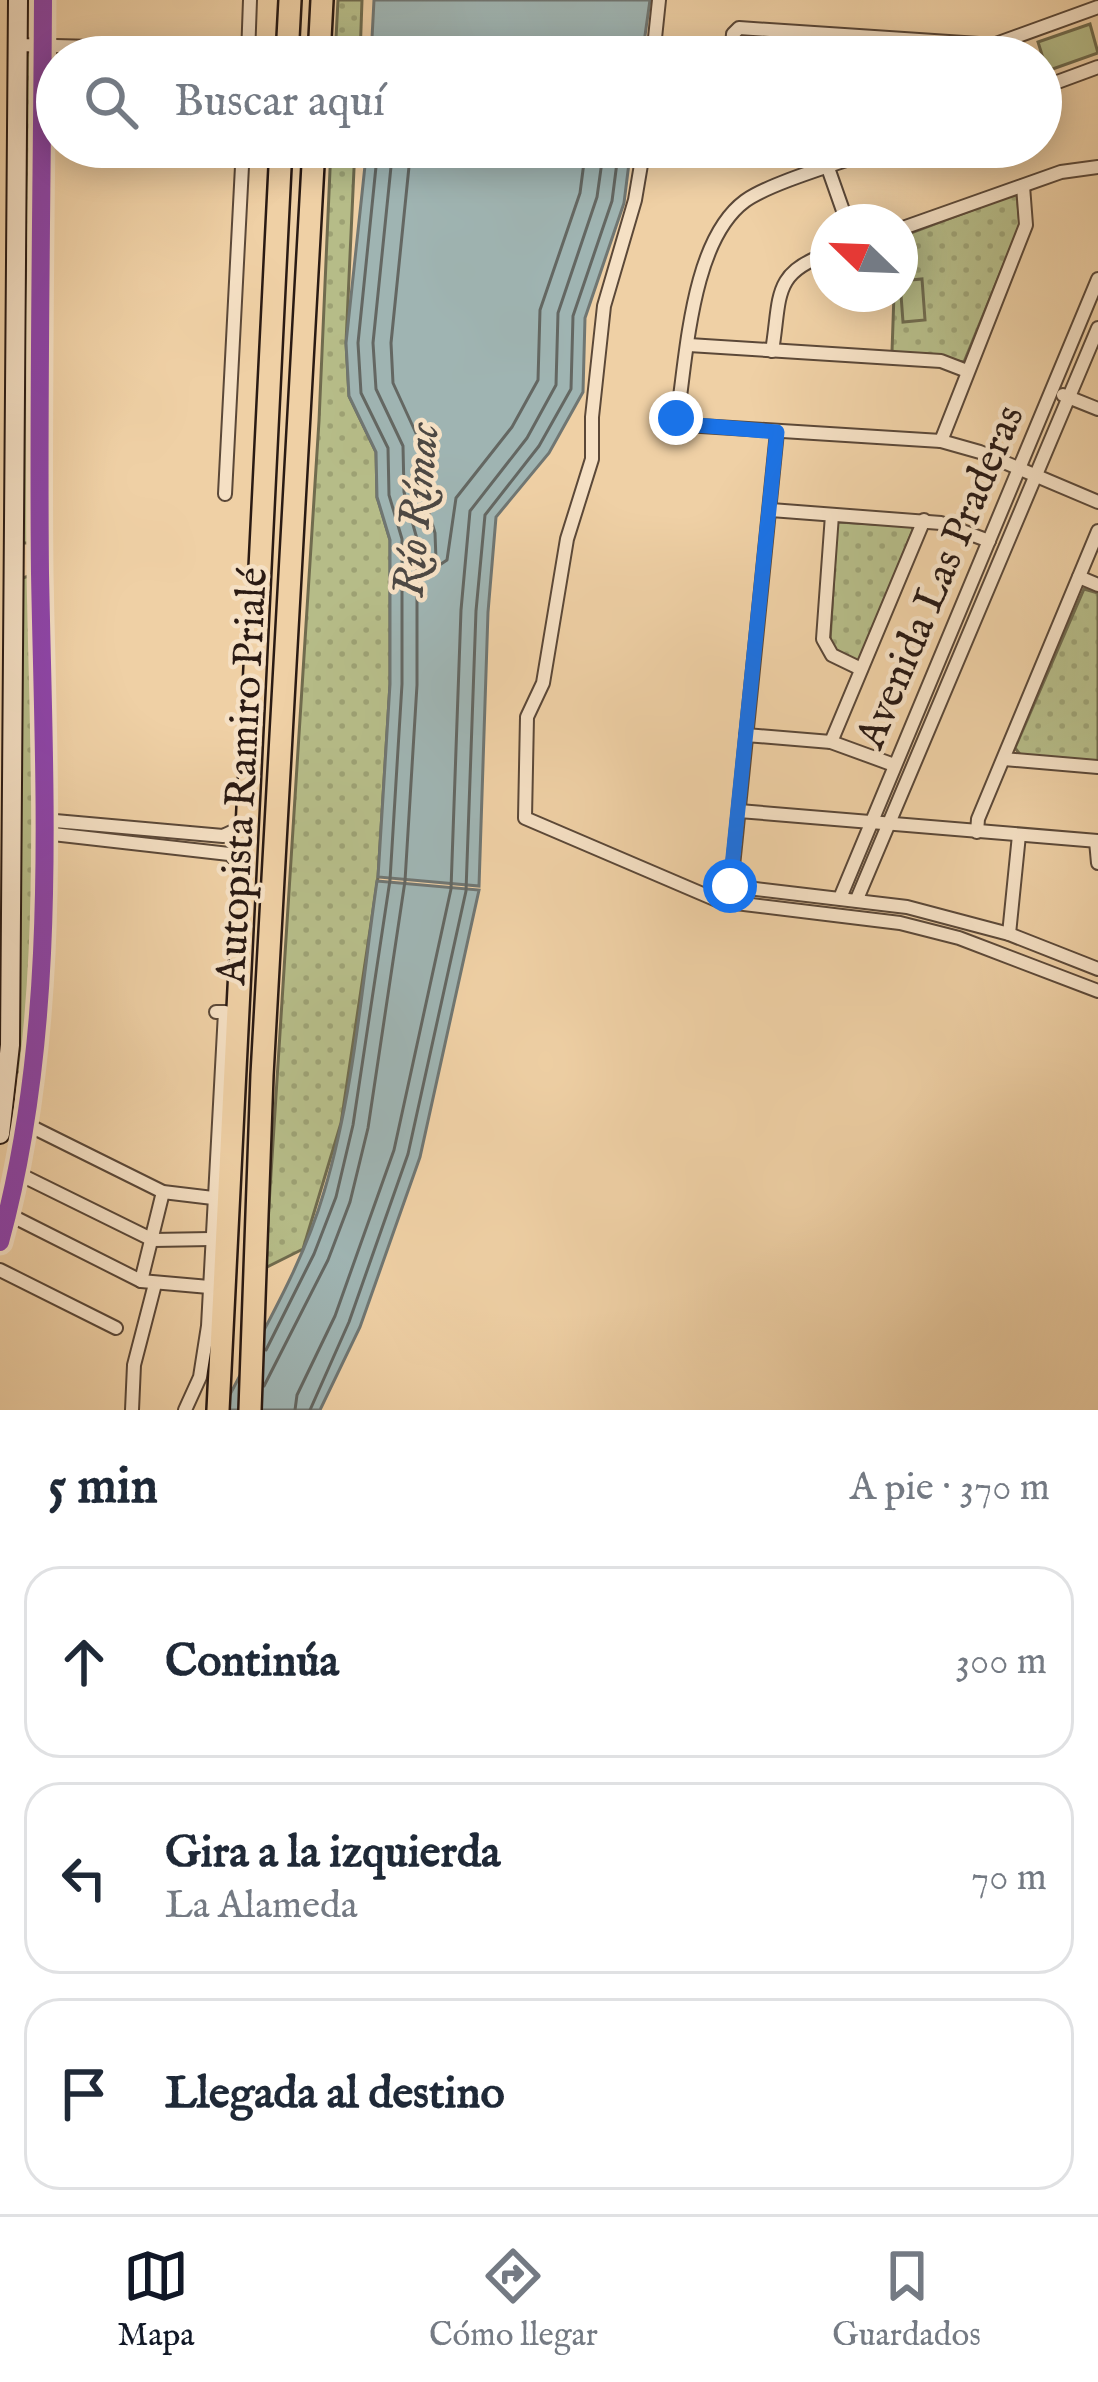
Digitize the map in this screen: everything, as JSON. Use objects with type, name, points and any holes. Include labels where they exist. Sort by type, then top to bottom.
[{"type":"highway","points":[[287,36],[290,0]]},
{"type":"highway","points":[[320,36],[322,0]]},
{"type":"highway","name":"Autopista Ramiro Prialé","points":[[218,1410],[216,1284],[247,868],[280,168]]},
{"type":"highway","name":"Autopista Ramiro Prialé","points":[[250,1410],[262,1075],[313,168]]},
{"type":"main road","points":[[0,1135],[8,153],[18,0]]},
{"type":"main road","points":[[43,0],[43,36]]},
{"type":"main road","points":[[0,1241],[19,1174],[31,1085],[44,826],[42,168]]},
{"type":"main road","points":[[7,559],[40,559]]},
{"type":"main road","points":[[4,1082],[31,1085]]},
{"type":"street","points":[[249,36],[250,0]]},
{"type":"street","points":[[655,36],[659,0]]},
{"type":"street","points":[[1019,36],[1098,7]]},
{"type":"street","points":[[734,36],[735,30],[862,36]]},
{"type":"street","points":[[827,36],[833,34]]},
{"type":"street","points":[[17,45],[36,45]]},
{"type":"street","points":[[1062,81],[1098,68]]},
{"type":"street","points":[[918,223],[1073,169],[1098,167]]},
{"type":"street","points":[[225,494],[242,168]]},
{"type":"street","points":[[640,168],[604,306],[592,459],[567,539],[543,683],[527,717],[525,818],[718,902],[900,923],[959,938],[1098,991]]},
{"type":"street","points":[[841,204],[828,168],[748,199],[729,216],[714,236],[700,281],[676,418],[685,424],[940,441],[1098,502]]},
{"type":"street","points":[[940,441],[1026,225],[1023,186]]},
{"type":"street","points":[[772,351],[785,280],[810,261]]},
{"type":"street","name":"Avenida Las Praderas","points":[[840,898],[1098,280]]},
{"type":"street","name":"Avenida Las Praderas","points":[[857,899],[1098,328]]},
{"type":"street","points":[[689,345],[941,361],[967,370]]},
{"type":"street","points":[[1051,391],[1098,410]]},
{"type":"street","points":[[777,432],[730,886],[907,907],[1009,934],[1098,969]]},
{"type":"street","points":[[771,510],[924,520],[989,541]]},
{"type":"street","points":[[832,515],[824,639],[832,655],[861,669]]},
{"type":"street","points":[[831,742],[924,520]]},
{"type":"street","points":[[977,832],[1098,531]]},
{"type":"street","points":[[1079,577],[1098,585]]},
{"type":"street","points":[[746,734],[831,742],[894,765]]},
{"type":"street","points":[[1004,759],[1098,767]]},
{"type":"street","points":[[44,826],[223,836],[238,829],[248,807]]},
{"type":"street","points":[[739,811],[1097,841],[1098,863]]},
{"type":"street","points":[[44,826],[230,854],[247,868]]},
{"type":"street","points":[[1009,934],[1019,835]]},
{"type":"street","points":[[185,1410],[200,1376],[216,1284],[211,1239],[225,1012],[217,1012]]},
{"type":"street","points":[[26,1124],[163,1192],[213,1198]]},
{"type":"street","points":[[19,1174],[153,1240],[211,1239]]},
{"type":"street","points":[[132,1410],[134,1365],[163,1192]]},
{"type":"street","points":[[8,1214],[148,1283],[216,1284]]},
{"type":"street","points":[[0,1270],[116,1328]]},
{"type":"green space","points":[[338,0],[362,0],[361,36],[336,36]]},
{"type":"green space","points":[[1090,24],[1098,53],[1062,66],[1062,36],[1055,36]]},
{"type":"green space","points":[[26,50],[35,50],[33,543],[22,543]]},
{"type":"green space","points":[[330,168],[354,168],[346,343],[349,396],[376,452],[377,497],[390,540],[390,684],[378,877],[341,1123],[303,1249],[265,1268],[319,421]]},
{"type":"green space","points":[[1017,193],[1020,225],[964,362],[892,352],[893,312],[918,312],[918,230]]},
{"type":"green space","points":[[918,279],[922,279],[925,320],[903,322],[902,312],[918,312]]},
{"type":"green space","points":[[837,522],[912,526],[913,530],[859,662],[836,650],[830,641]]},
{"type":"green space","points":[[32,575],[37,581],[37,888],[25,1072],[16,1072],[19,579]]},
{"type":"green space","points":[[1084,589],[1098,593],[1098,763],[1022,757],[1015,748]]},
{"type":"water","points":[[374,0],[650,0],[645,36],[372,36]]},
{"type":"water","name":"Río Rímac","points":[[365,168],[628,168],[624,203],[585,318],[583,392],[549,453],[496,517],[488,612],[479,886],[378,877],[390,684],[390,540],[377,497],[376,452],[349,396],[346,343]]},
{"type":"water","points":[[377,881],[479,890],[420,1157],[360,1327],[320,1410],[222,1410],[292,1276],[324,1192],[350,1077]]},
{"type":"transit line","points":[[43,0],[43,36]]},
{"type":"transit line","points":[[0,1242],[32,1078],[44,910],[42,168]]},
{"type":"route","points":[[676,418],[685,424],[777,432],[730,886]]}]
